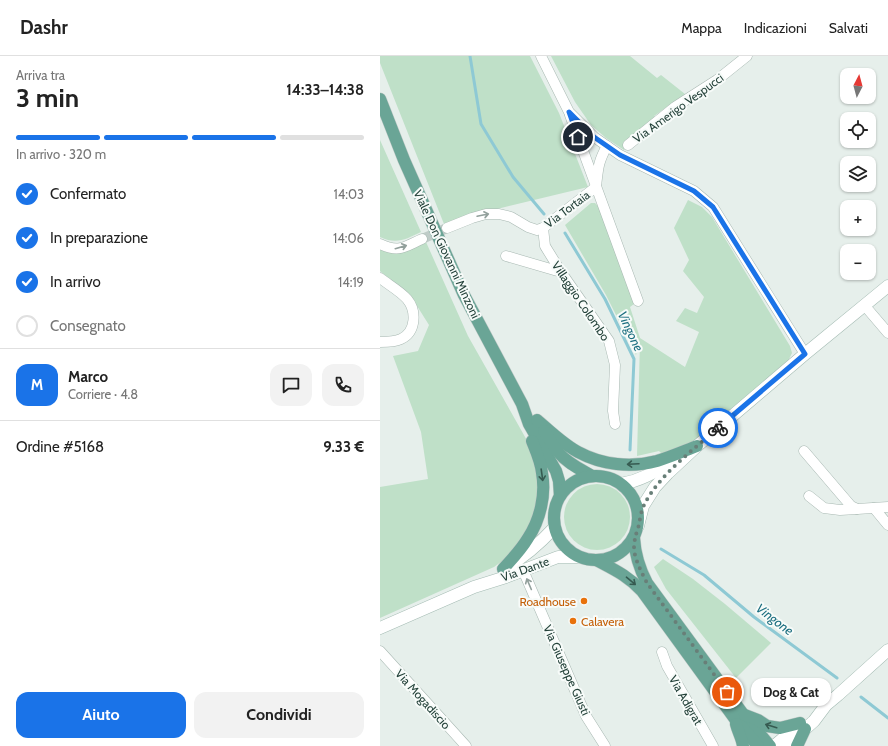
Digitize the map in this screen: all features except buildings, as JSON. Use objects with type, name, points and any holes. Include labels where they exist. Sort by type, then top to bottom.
[{"type":"main road","name":"Viale Don Giovanni Minzoni","points":[[380,99],[404,160],[464,295],[533,422],[556,471],[559,481],[560,496]]},
{"type":"main road","name":"Viale Don Giovanni Minzoni","points":[[533,422],[558,452],[570,462],[592,476]]},
{"type":"main road","points":[[533,422],[578,452],[613,464],[640,464],[656,461],[697,446]]},
{"type":"main road","points":[[503,569],[529,537],[537,519],[542,501],[542,473],[532,441],[533,422]]},
{"type":"main road","points":[[636,532],[628,547],[609,559],[598,561],[577,557],[567,550],[559,540],[554,528],[555,506],[560,496],[573,482],[592,476],[602,476],[612,479],[621,484],[630,492],[636,502],[639,514],[634,550],[641,572],[758,746]]},
{"type":"main road","points":[[598,561],[634,582],[739,716],[770,746]]},
{"type":"main road","points":[[739,716],[758,720],[767,726],[780,728],[803,726],[797,746]]},
{"type":"main road","points":[[739,716],[737,729],[743,746]]},
{"type":"street","points":[[541,56],[569,112],[594,137],[620,155],[694,191],[713,207],[805,354]]},
{"type":"street","name":"Via Amerigo Vespucci","points":[[628,145],[675,107],[717,80],[747,56]]},
{"type":"street","name":"Via Tortaia","points":[[569,112],[596,187]]},
{"type":"street","name":"Via Tortaia","points":[[447,228],[486,214],[500,214],[512,217],[528,227],[537,230],[543,228],[596,187],[600,160],[607,146]]},
{"type":"street","points":[[596,187],[638,301]]},
{"type":"street","name":"Villaggio Colombo","points":[[543,228],[545,246],[561,272],[609,341],[615,365],[613,411],[615,424]]},
{"type":"street","points":[[380,244],[388,248],[397,249],[422,239]]},
{"type":"street","points":[[506,256],[561,272]]},
{"type":"street","points":[[380,278],[408,300],[413,311],[413,320],[411,331],[406,337],[400,340],[380,342]]},
{"type":"street","points":[[636,532],[643,506],[655,487],[668,473],[697,446],[805,354],[888,286]]},
{"type":"street","points":[[865,306],[888,333]]},
{"type":"street","points":[[621,484],[633,482],[647,476],[697,446]]},
{"type":"street","points":[[804,451],[851,506],[857,509]]},
{"type":"street","points":[[809,496],[824,508],[840,510],[888,507]]},
{"type":"street","points":[[874,508],[888,525]]},
{"type":"street","name":"Via Dante","points":[[474,586],[514,563],[538,546],[554,528]]},
{"type":"street","name":"Via Dante","points":[[380,628],[474,586],[558,557],[577,557]]},
{"type":"street","name":"Via Giuseppe Giusti","points":[[523,570],[586,716],[605,746]]},
{"type":"street","points":[[786,746],[803,726],[809,715],[826,705],[888,650]]},
{"type":"street","name":"Via Mogadiscio","points":[[380,651],[466,746]]},
{"type":"street","name":"Via Adigrat","points":[[662,652],[667,666],[713,746]]},
{"type":"street","points":[[774,746],[803,726]]},
{"type":"green space","points":[[380,56],[530,56],[559,113],[588,187],[497,209],[476,212],[444,224],[380,63]]},
{"type":"green space","points":[[551,56],[630,56],[657,78],[661,75],[685,94],[654,116],[659,120],[624,150],[606,138],[591,125],[575,102]]},
{"type":"green space","points":[[380,140],[421,232],[411,237],[396,241],[391,241],[380,237]]},
{"type":"green space","points":[[688,200],[702,207],[712,217],[790,346],[792,353],[788,361],[694,441],[663,455],[659,451],[637,456],[640,341],[636,355],[606,295],[565,225],[591,203],[595,203],[599,207],[638,301],[630,307],[640,338],[685,367],[699,332],[676,321],[685,308],[697,313],[704,297],[683,271],[689,260],[674,228]]},
{"type":"green space","points":[[426,242],[468,336],[529,444],[538,473],[537,506],[530,526],[509,556],[494,567],[380,618],[380,487],[428,479],[421,432],[393,356],[418,351],[429,325],[412,298],[380,271],[380,248],[399,253]]},
{"type":"green space","points":[[597,484],[609,487],[620,494],[627,505],[630,517],[627,529],[620,540],[609,547],[597,550],[585,547],[574,540],[567,529],[564,517],[567,505],[574,494],[585,487]]},
{"type":"green space","points":[[663,559],[693,579],[771,643],[736,678],[666,589],[654,567]]},
{"type":"waterway","name":"Vingone","points":[[470,56],[481,124],[513,177],[544,214]]},
{"type":"waterway","name":"Vingone","points":[[565,233],[605,299],[634,359],[630,450]]},
{"type":"waterway","name":"Vingone","points":[[661,549],[704,575],[754,617],[837,678]]},
{"type":"waterway","points":[[861,697],[888,718]]},
{"type":"tunnel","points":[[422,239],[447,228]]},
{"type":"way so far","points":[[718,428],[668,473],[655,487],[643,506],[634,538],[634,550],[641,572],[647,583],[727,692]]},
{"type":"place","name":"Roadhouse","points":[[584,601]]},
{"type":"place","name":"Calavera","points":[[573,621]]},
{"type":"place","name":"Dog & Cat","points":[[727,692]]},
{"type":"route","points":[[578,137],[569,112],[594,137],[620,155],[694,191],[713,207],[805,354],[718,428]]}]
